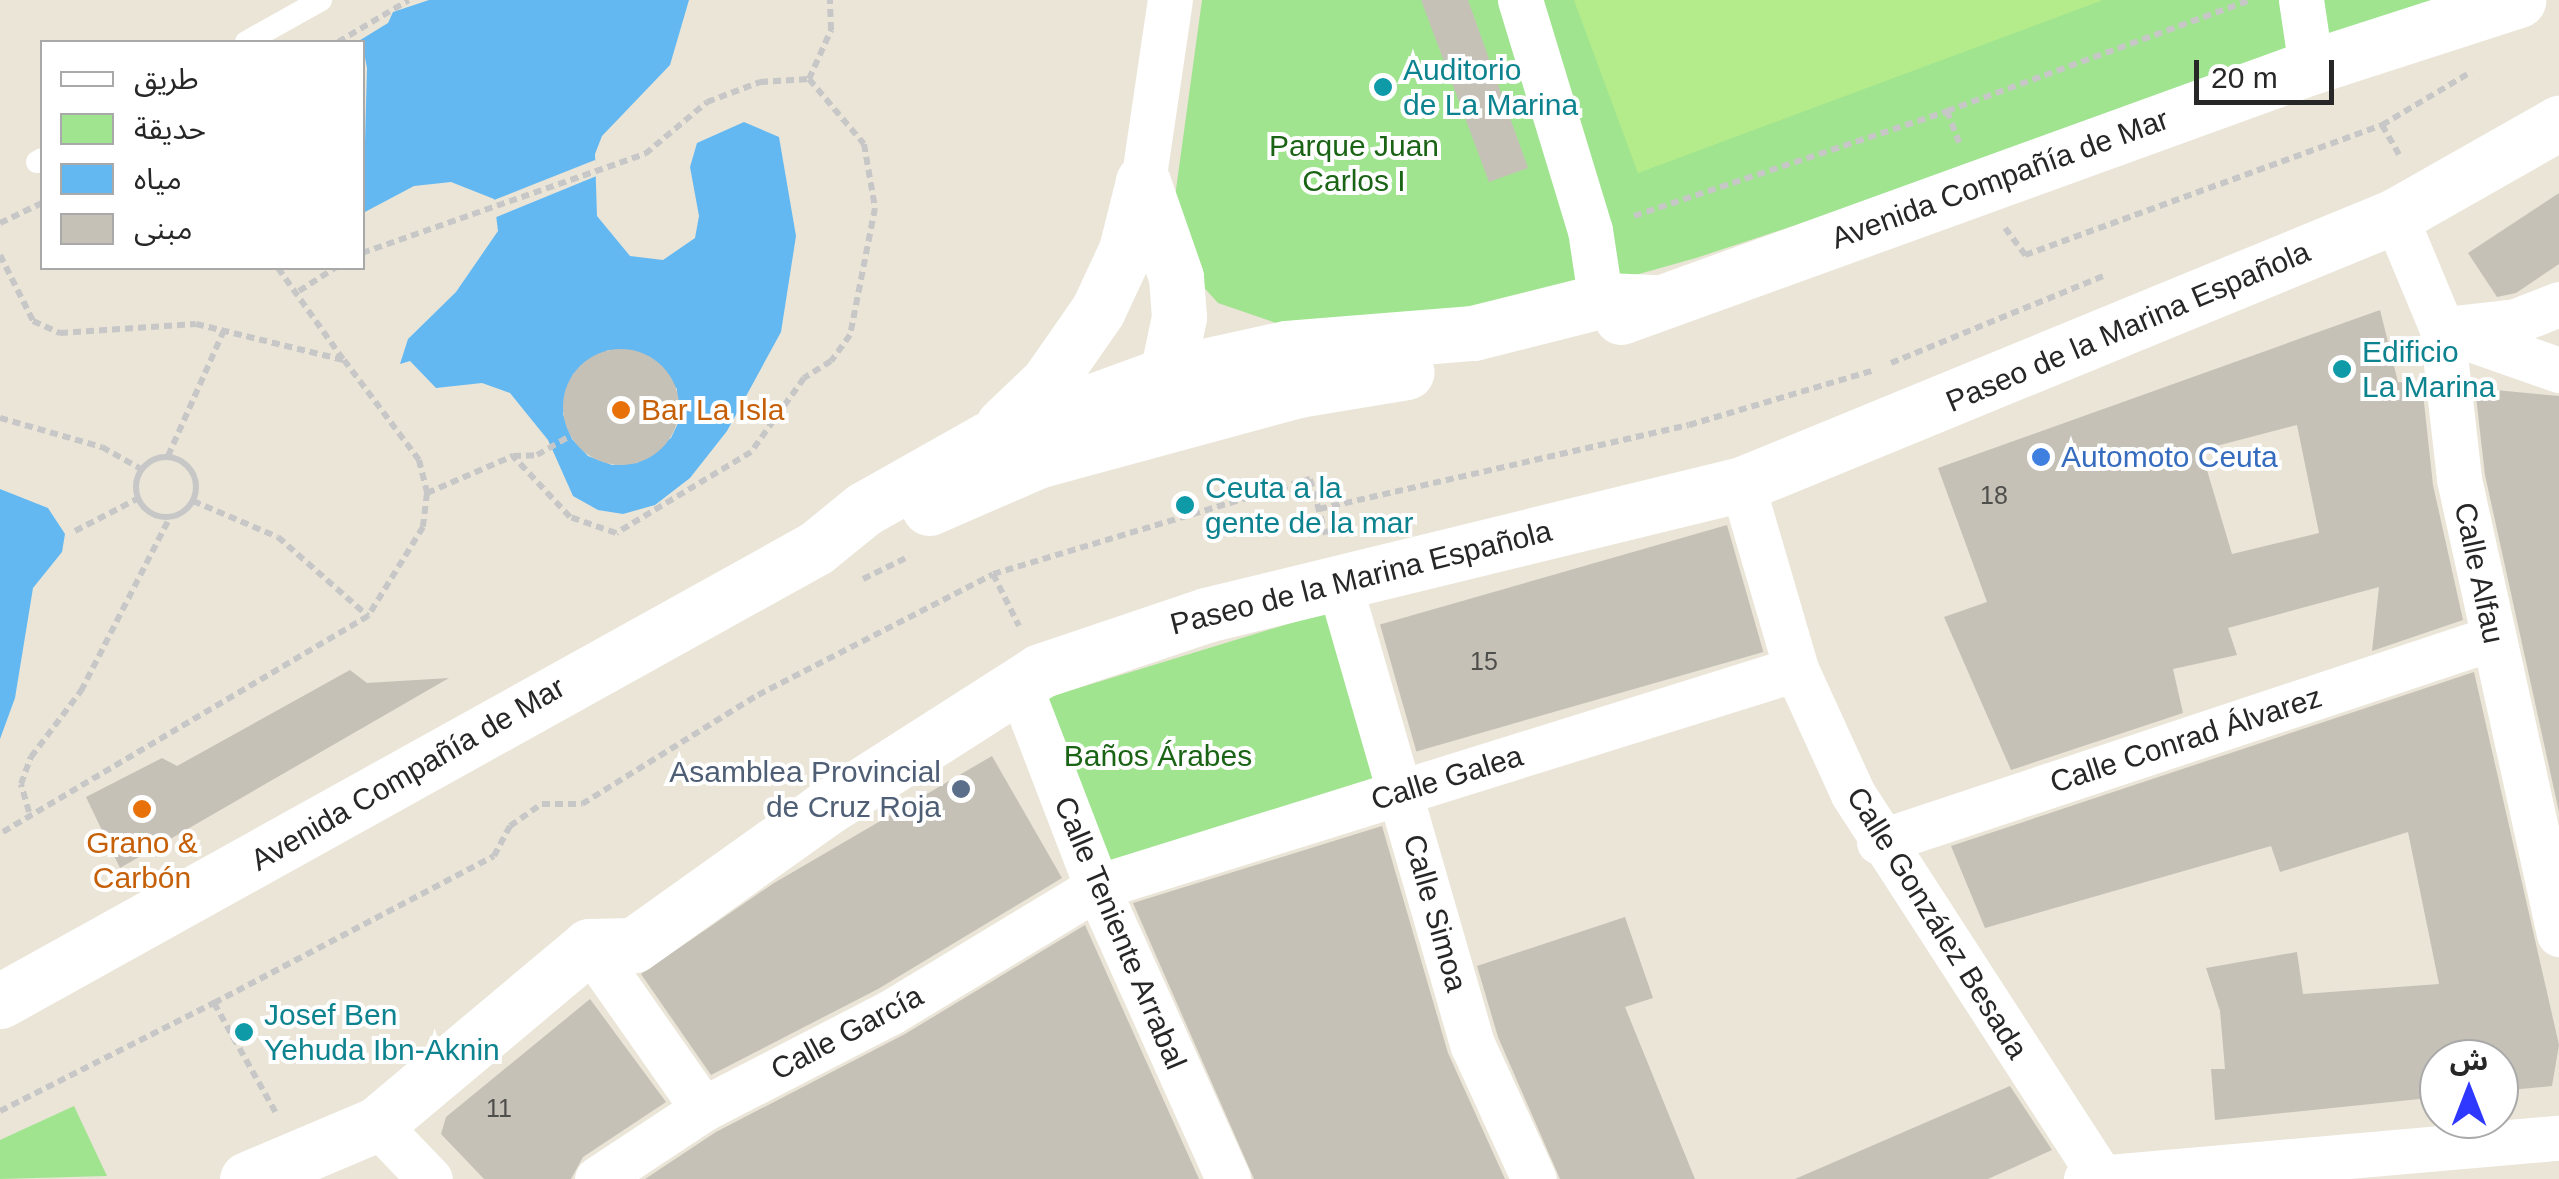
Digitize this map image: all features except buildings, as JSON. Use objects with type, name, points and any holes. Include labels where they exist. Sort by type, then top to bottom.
[{"type":"street","points":[[988,439],[1048,382],[1119,270],[1143,182],[1170,0]]},
{"type":"street","points":[[1520,0],[1590,230],[1598,283]]},
{"type":"street","points":[[2300,0],[2311,67]]},
{"type":"street","name":"Avenida Compañía de Mar","points":[[816,548],[874,531],[1037,461],[1292,369],[1604,300],[1652,302],[2311,67],[2518,0]]},
{"type":"street","name":"Paseo de la Marina Española","points":[[589,946],[634,945],[823,810],[1030,678],[1206,615],[1742,484],[2411,207],[2559,122]]},
{"type":"street","points":[[1143,182],[1176,277],[1179,317],[1168,374]]},
{"type":"street","name":"Calle Alfau","points":[[2411,207],[2442,329],[2459,479],[2559,934]]},
{"type":"street","points":[[1119,270],[1124,316],[1168,374]]},
{"type":"street","points":[[1176,277],[1230,331],[1292,369]]},
{"type":"street","points":[[2442,329],[2516,320],[2559,304]]},
{"type":"street","points":[[2442,329],[2559,370]]},
{"type":"street","points":[[1037,461],[1168,374],[1292,369]]},
{"type":"street","name":"Avenida Compañía de Mar","points":[[0,1002],[816,548],[864,509],[988,439],[1168,374]]},
{"type":"street","name":"Calle González Besada","points":[[1742,484],[1796,669],[1879,842],[2095,1177]]},
{"type":"street","name":"Calle Simoa","points":[[1339,583],[1473,1046],[1534,1179]]},
{"type":"street","name":"Calle Conrad Álvarez","points":[[1879,842],[2493,638]]},
{"type":"street","name":"Calle Galea","points":[[1097,887],[1796,669]]},
{"type":"street","name":"Calle Teniente Arrabal","points":[[1030,678],[1097,887],[1228,1179]]},
{"type":"street","name":"Calle García","points":[[597,1179],[702,1109],[890,1012],[1097,887]]},
{"type":"street","points":[[247,1179],[298,1154],[378,1124],[589,946],[702,1109]]},
{"type":"street","points":[[378,1124],[430,1179]]},
{"type":"street","points":[[2095,1177],[2559,1138]]},
{"type":"lane","points":[[250,40],[321,0]]},
{"type":"path","points":[[341,40],[409,0]]},
{"type":"path","points":[[809,79],[832,30],[830,0]]},
{"type":"path","points":[[1590,230],[1947,112],[2251,0]]},
{"type":"path","points":[[365,252],[494,209],[600,166],[646,154],[707,102],[733,90],[809,79]]},
{"type":"path","points":[[513,456],[570,517],[616,533],[751,452],[804,378],[831,361],[850,335],[875,208],[874,176],[864,144],[809,79]]},
{"type":"path","points":[[1977,189],[2025,255],[2382,125],[2411,207]]},
{"type":"path","points":[[0,224],[40,204]]},
{"type":"path","points":[[0,255],[33,320],[60,333],[142,324],[225,328],[344,360]]},
{"type":"path","points":[[0,834],[30,812],[368,616],[423,528],[427,493],[419,460],[344,360],[299,291],[280,270]]},
{"type":"path","points":[[299,291],[332,270]]},
{"type":"path","points":[[1318,510],[1689,425],[1850,378],[2113,272]]},
{"type":"path","points":[[141,469],[168,456],[225,328]]},
{"type":"path","points":[[0,418],[102,447],[141,469]]},
{"type":"path","points":[[427,493],[513,456],[538,455],[570,436]]},
{"type":"path","points":[[168,456],[192,472],[193,501]]},
{"type":"path","points":[[141,469],[138,498],[151,514],[170,517]]},
{"type":"path","points":[[0,1111],[494,856],[510,826],[542,804],[582,804],[758,695],[994,574],[1310,479],[1339,583]]},
{"type":"path","points":[[75,530],[138,498]]},
{"type":"path","points":[[30,812],[21,784],[31,757],[81,690],[170,517],[193,501]]},
{"type":"path","points":[[193,501],[278,537],[368,616]]},
{"type":"path","points":[[994,574],[1030,678]]},
{"type":"path","points":[[214,1003],[298,1154]]},
{"type":"green space","name":"Parque Juan Carlos I","points":[[1202,0],[2479,0],[1696,258],[1486,317],[1279,324],[1218,303],[1199,282],[1174,204]]},
{"type":"green space","points":[[1574,0],[2103,0],[1638,173]]},
{"type":"green space","name":"Baños Árabes","points":[[1327,612],[1378,778],[1086,868],[1035,701]]},
{"type":"green space","points":[[74,1106],[107,1176],[0,1179],[0,1140]]},
{"type":"water","points":[[429,0],[689,0],[670,65],[602,136],[595,154],[597,216],[630,256],[663,260],[695,238],[699,216],[690,167],[697,143],[744,122],[779,137],[796,236],[781,332],[727,431],[690,478],[655,505],[623,514],[598,510],[573,496],[548,440],[510,393],[482,383],[436,388],[410,361],[400,364],[408,339],[456,292],[498,231],[494,199],[451,182],[414,186],[365,212],[367,68],[365,40],[360,40],[388,23],[393,12]],"holes":[[[608,350],[650,357],[677,389],[678,423],[671,438],[637,463],[612,465],[588,456],[572,439],[563,414],[573,374]]]},
{"type":"water","points":[[0,489],[48,508],[65,534],[62,552],[33,588],[15,698],[0,739]]},
{"type":"pier","points":[[595,160],[599,175],[494,218],[494,200]]},
{"type":"place","name":"Auditorio de La Marina","points":[[1383,87]]},
{"type":"place","name":"Edificio La Marina","points":[[2342,369]]},
{"type":"place","name":"Bar La Isla","points":[[621,410]]},
{"type":"place","name":"Automoto Ceuta","points":[[2041,457]]},
{"type":"place","name":"Ceuta a la gente de la mar","points":[[1185,505]]},
{"type":"place","name":"Asamblea Provincial de Cruz Roja","points":[[961,789]]},
{"type":"place","name":"Grano & Carbón","points":[[142,809]]},
{"type":"place","name":"Josef Ben Yehuda Ibn-Aknin","points":[[244,1032]]}]
